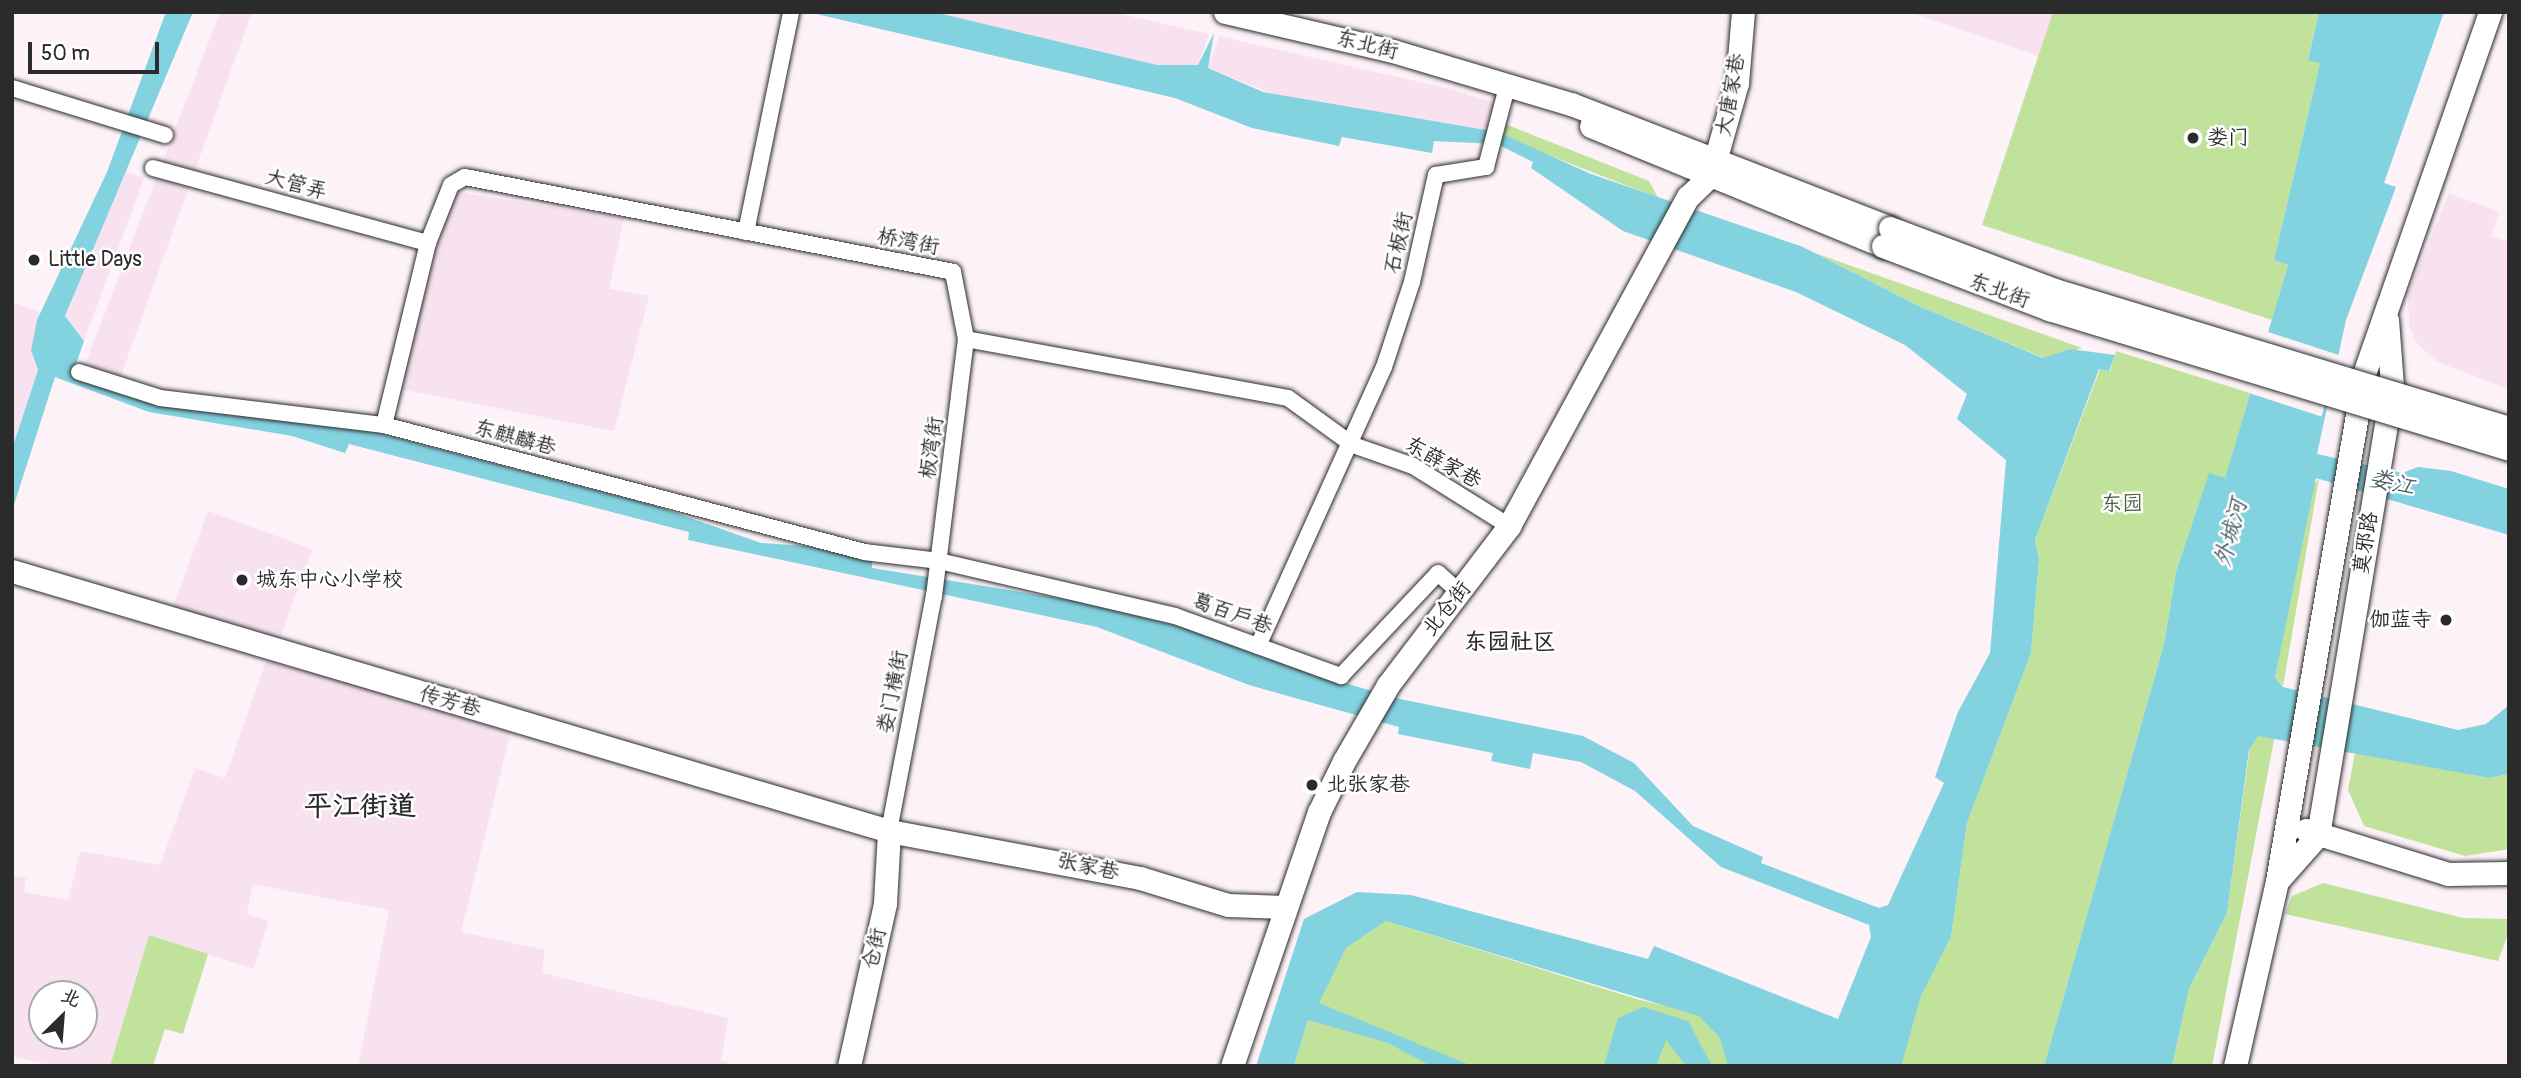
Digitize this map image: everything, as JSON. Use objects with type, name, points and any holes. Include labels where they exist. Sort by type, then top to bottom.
[{"type":"main road","name":"东北街","points":[[1225,12],[1403,54],[1507,87],[1887,237],[2049,309],[2509,449]]},
{"type":"main road","name":"大唐家巷","points":[[1715,167],[1737,83],[1743,12]]},
{"type":"main road","name":"莫邪路","points":[[2235,1066],[2277,881],[2364,374],[2490,12]]},
{"type":"main road","name":"北仓街","points":[[1232,1066],[1319,812],[1365,724],[1388,685],[1509,526],[1688,197],[1715,167]]},
{"type":"main road","name":"东北街","points":[[1887,237],[2509,428]]},
{"type":"main road","name":"莫邪路","points":[[2277,881],[2318,835],[2392,386],[2386,313]]},
{"type":"main road","name":"传芳巷","points":[[12,571],[889,831]]},
{"type":"main road","points":[[2287,823],[2448,874],[2509,873]]},
{"type":"main road","name":"张家巷","points":[[889,831],[1140,878],[1228,905],[1285,907]]},
{"type":"main road","name":"仓街","points":[[849,1066],[885,902],[889,831]]},
{"type":"street","points":[[746,232],[791,14]]},
{"type":"street","name":"石板街","points":[[1353,445],[1412,282],[1436,175],[1486,167],[1507,87]]},
{"type":"street","points":[[12,88],[158,132]]},
{"type":"street","name":"大管弄","points":[[153,167],[428,243]]},
{"type":"street","name":"桥湾街","points":[[384,425],[428,243],[451,185],[465,177],[953,272],[967,339]]},
{"type":"street","points":[[967,339],[1287,398],[1353,445],[1258,646]]},
{"type":"street","name":"板湾街","points":[[938,567],[967,339]]},
{"type":"street","name":"东麒麟巷","points":[[79,372],[160,398],[384,425],[864,552],[938,567]]},
{"type":"street","name":"东薛家巷","points":[[1353,445],[1413,466],[1509,526]]},
{"type":"street","name":"娄门横街","points":[[889,831],[938,567]]},
{"type":"street","name":"葛百户巷","points":[[938,567],[1175,616],[1341,676],[1438,573],[1460,593]]},
{"type":"shaded area","points":[[220,12],[252,12],[119,381],[83,370]]},
{"type":"shaded area","points":[[934,12],[1112,12],[1209,34],[1198,65],[1157,65]]},
{"type":"shaded area","points":[[1909,12],[2053,12],[2039,56]]},
{"type":"shaded area","points":[[1219,36],[1450,89],[1500,105],[1488,130],[1278,96],[1208,68]]},
{"type":"shaded area","points":[[126,171],[144,178],[84,341],[65,316]]},
{"type":"shaded area","points":[[458,192],[624,218],[609,289],[649,296],[614,431],[400,389],[432,249]]},
{"type":"shaded area","points":[[2449,193],[2499,212],[2491,236],[2509,242],[2509,389],[2437,362],[2415,341],[2409,324],[2408,294]]},
{"type":"shaded area","points":[[12,302],[40,312],[31,349],[38,370],[12,449]]},
{"type":"shaded area","name":"城东中心小学校","points":[[208,511],[312,549],[276,650],[171,612]]},
{"type":"shaded area","points":[[266,661],[512,726],[461,932],[545,950],[542,973],[728,1018],[721,1061],[741,1066],[358,1066],[389,910],[253,884],[247,914],[268,921],[254,969],[149,935],[110,1066],[54,1066],[12,1056],[12,875],[26,878],[24,892],[68,900],[80,851],[160,865],[195,768],[225,778]]},
{"type":"green space","points":[[2053,12],[2319,12],[2308,59],[2320,63],[2274,260],[2288,265],[2272,320],[1982,225]]},
{"type":"green space","points":[[1505,124],[1649,181],[1658,198],[1500,133]]},
{"type":"green space","points":[[1815,253],[2082,348],[2044,358],[1921,307]]},
{"type":"green space","name":"东园","points":[[2116,351],[2250,393],[2225,479],[2209,474],[2176,572],[2164,644],[2044,1066],[1294,1066],[1308,1020],[1346,948],[1386,921],[1640,1000],[1902,1057],[1921,996],[1951,937],[1967,823],[2031,653],[2039,560],[2035,540],[2100,369],[2110,371]]},
{"type":"green space","points":[[2319,478],[2283,686],[2275,677],[2309,491]]},
{"type":"green space","points":[[2275,735],[2212,1066],[2172,1066],[2189,989],[2227,913],[2250,747],[2258,736]]},
{"type":"green space","points":[[2355,753],[2489,778],[2509,774],[2509,849],[2465,856],[2364,826],[2348,790]]},
{"type":"green space","points":[[2323,883],[2463,918],[2509,919],[2509,931],[2498,961],[2285,914],[2292,896]]},
{"type":"green space","points":[[149,935],[208,954],[183,1034],[165,1029],[153,1066],[110,1066]]},
{"type":"water","points":[[166,12],[193,12],[65,316],[84,341],[73,373],[197,409],[356,427],[659,507],[761,543],[806,546],[872,561],[872,568],[1077,601],[1243,642],[1312,673],[1395,698],[1583,736],[1634,763],[1693,826],[1763,857],[1761,863],[1879,908],[1888,905],[1944,783],[1935,777],[1958,712],[1990,653],[2006,460],[1957,419],[1967,394],[1905,345],[1796,292],[1623,231],[1531,168],[1533,162],[1497,144],[1434,141],[1432,153],[1342,137],[1339,146],[1252,128],[1175,98],[808,12],[934,12],[1157,65],[1198,65],[1214,33],[1208,68],[1263,92],[1498,132],[1591,174],[1803,247],[1921,307],[2043,358],[2070,349],[2115,355],[2109,371],[2099,369],[2035,540],[2039,560],[2031,653],[1967,823],[1951,937],[1921,996],[1901,1066],[1728,1066],[1720,1038],[1699,1016],[1386,921],[1346,948],[1319,1003],[1472,1066],[1431,1066],[1388,1043],[1308,1020],[1294,1066],[1256,1066],[1304,919],[1357,892],[1411,895],[1648,959],[1654,946],[1838,1019],[1871,937],[1869,925],[1721,867],[1635,791],[1581,762],[1533,753],[1530,769],[1491,761],[1493,753],[1398,734],[1399,727],[1249,685],[1097,627],[688,540],[689,532],[349,444],[345,453],[292,436],[149,412],[55,377],[12,511],[12,449],[38,370],[31,350],[37,320],[107,172]]},
{"type":"water","points":[[2319,12],[2444,12],[2384,183],[2396,187],[2346,320],[2317,454],[2402,473],[2418,467],[2451,471],[2509,489],[2509,535],[2316,478],[2275,677],[2283,687],[2458,730],[2486,724],[2509,705],[2509,774],[2489,778],[2258,736],[2249,750],[2227,913],[2189,989],[2172,1066],[2044,1066],[2164,644],[2176,572],[2209,473],[2225,478],[2288,265],[2274,260],[2320,63],[2308,60]]},
{"type":"water","points":[[1643,1007],[1688,1021],[1712,1066],[1686,1066],[1666,1040],[1656,1066],[1604,1066],[1618,1018]]},
{"type":"pier","points":[[2265,331],[2341,356],[2321,417],[2245,392]]},
{"type":"place","name":"娄门","points":[[2193,138]]},
{"type":"place","name":"Little Days","points":[[34,260]]},
{"type":"place","name":"城东中心小学校","points":[[242,580]]},
{"type":"place","name":"伽蓝寺","points":[[2446,620]]},
{"type":"place","name":"北张家巷","points":[[1312,785]]},
{"type":"district","name":"东园社区","points":[[1510,642]]},
{"type":"district","name":"平江街道","points":[[360,807]]},
{"type":"water label","name":"娄江","points":[[2392,483]]},
{"type":"water label","name":"外城河","points":[[2231,533]]}]
